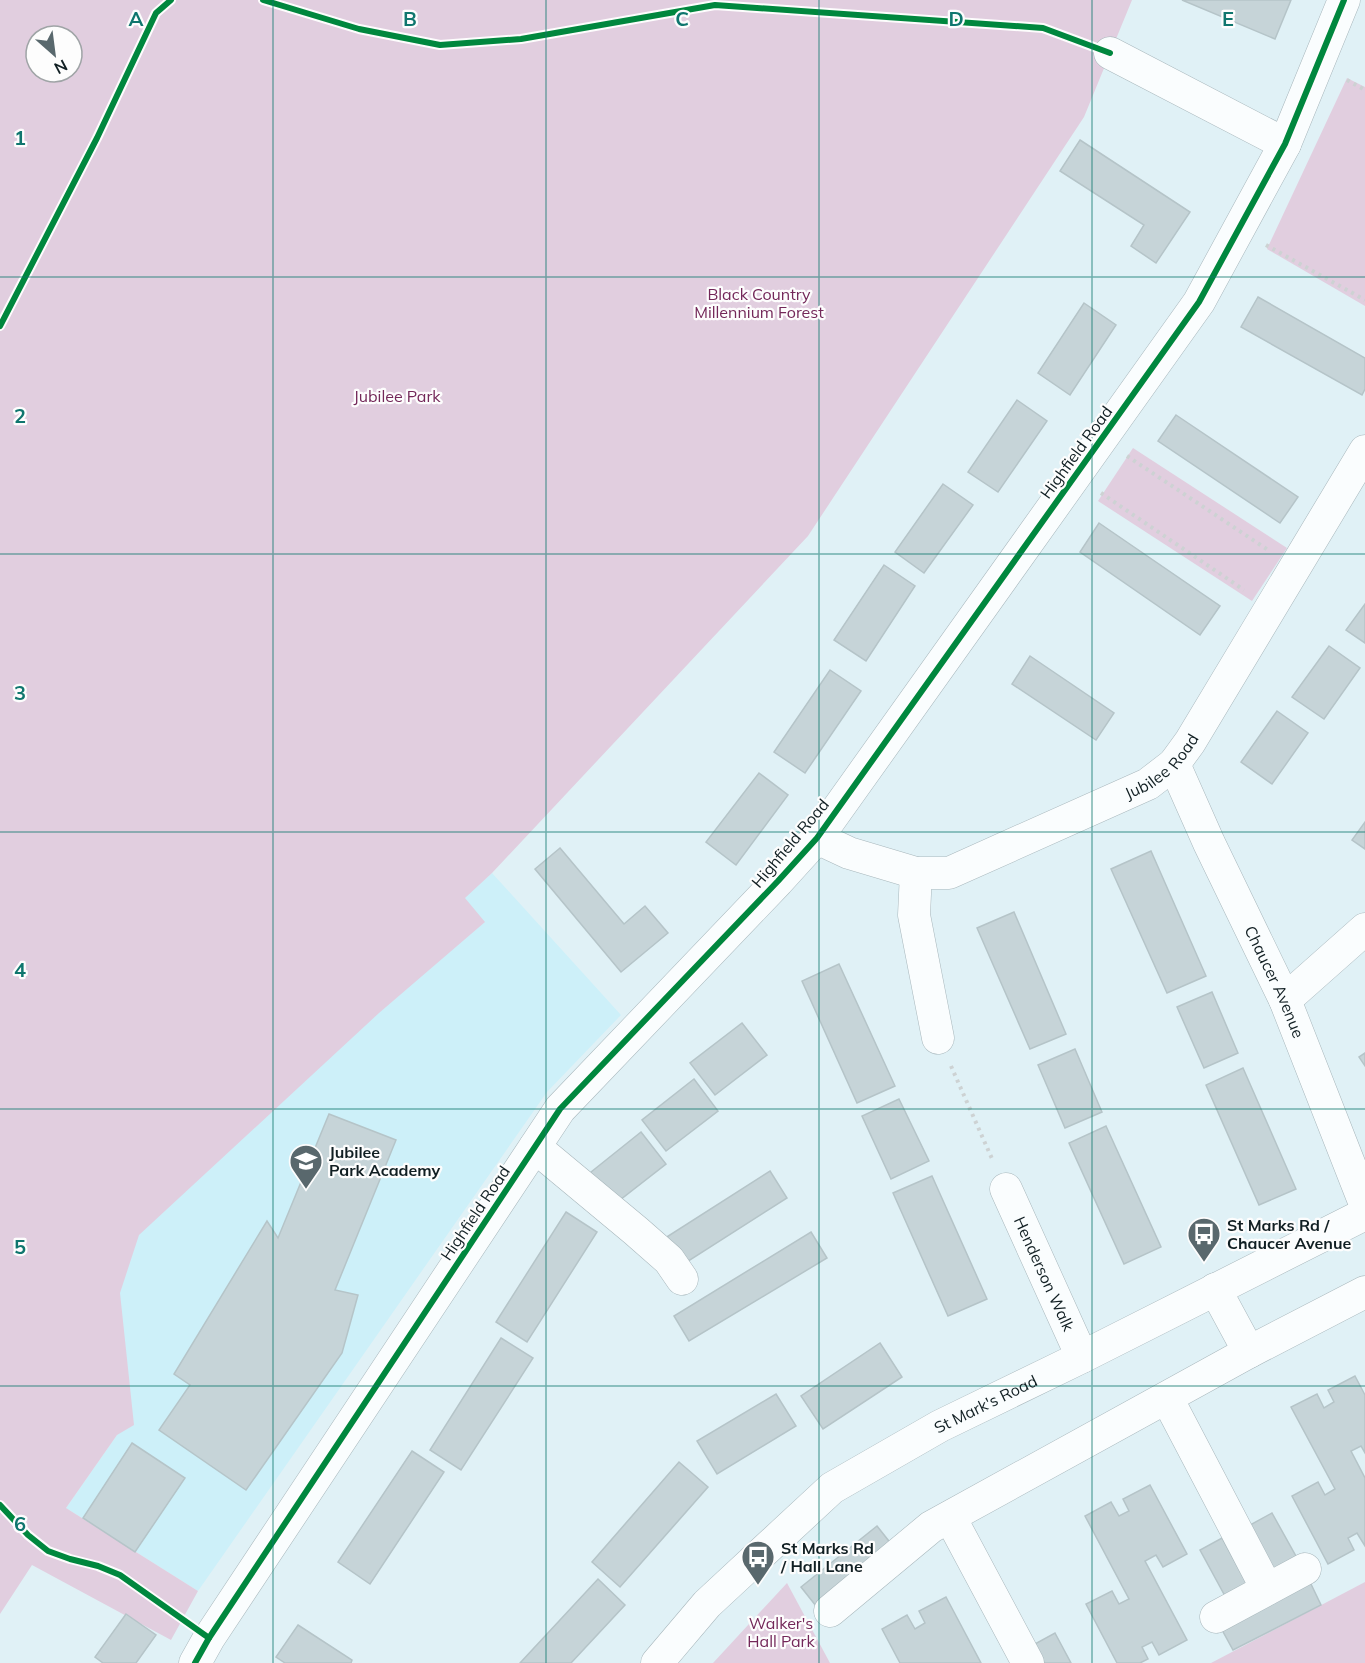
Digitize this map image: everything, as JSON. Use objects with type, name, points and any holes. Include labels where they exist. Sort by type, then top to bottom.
[{"type":"street","name":"Highfield Road","points":[[195,1663],[209,1638],[560,1109],[817,838],[1199,302],[1285,144],[1344,0]]},
{"type":"street","points":[[1110,53],[1285,144]]},
{"type":"street","name":"Jubilee Road","points":[[817,838],[849,853],[916,873],[949,873],[1148,784],[1174,764],[1190,742],[1294,567],[1356,483],[1365,451]]},
{"type":"street","name":"Chaucer Avenue","points":[[1174,764],[1209,843],[1286,1000],[1365,1204]]},
{"type":"street","points":[[916,873],[914,915],[938,1038]]},
{"type":"street","points":[[1286,1000],[1365,929]]},
{"type":"street","points":[[535,1147],[669,1260],[682,1279]]},
{"type":"street","name":"Henderson Walk","points":[[1006,1189],[1082,1357]]},
{"type":"street","name":"St Mark's Road","points":[[657,1663],[706,1604],[832,1488],[940,1426],[1365,1214]]},
{"type":"street","points":[[1215,1289],[1249,1352]]},
{"type":"street","points":[[830,1611],[931,1527],[1249,1352],[1365,1292]]},
{"type":"street","points":[[1167,1398],[1267,1589]]},
{"type":"street","points":[[950,1517],[1028,1663]]},
{"type":"street","points":[[1216,1617],[1305,1569]]},
{"type":"path","points":[[1238,230],[1365,300]]},
{"type":"path","points":[[1102,439],[1294,567]]},
{"type":"path","points":[[1075,476],[1269,607]]},
{"type":"path","points":[[938,1038],[1006,1189]]},
{"type":"shaded area","name":"Jubilee Park Academy","points":[[492,873],[621,1015],[547,1092],[198,1591],[66,1508],[117,1435],[80,1239]]},
{"type":"green space","name":"Jubilee Park","points":[[0,0],[1132,0],[1084,117],[808,536],[492,873],[465,898],[485,922],[379,1013],[139,1235],[120,1293],[134,1425],[117,1435],[66,1508],[198,1591],[171,1640],[32,1565],[0,1614]]},
{"type":"green space","points":[[1347,78],[1365,87],[1365,306],[1267,249]]},
{"type":"green space","points":[[1133,448],[1287,548],[1252,601],[1098,501]]},
{"type":"green space","points":[[1365,1582],[1365,1663],[1211,1663]]},
{"type":"green space","name":"Walker's Hall Park","points":[[787,1583],[830,1663],[713,1663]]},
{"type":"building","points":[[1182,0],[1291,0],[1275,39]]},
{"type":"building","points":[[1080,140],[1190,212],[1156,263],[1131,246],[1144,225],[1060,171]]},
{"type":"building","points":[[1258,297],[1365,358],[1365,389],[1362,395],[1241,327]]},
{"type":"building","points":[[1084,303],[1116,325],[1070,395],[1038,373]]},
{"type":"building","points":[[1017,400],[1047,421],[998,492],[968,472]]},
{"type":"building","points":[[1176,415],[1298,497],[1280,523],[1158,441]]},
{"type":"building","points":[[943,484],[973,505],[924,573],[895,552]]},
{"type":"building","points":[[1099,523],[1220,606],[1200,635],[1080,552]]},
{"type":"building","points":[[884,565],[915,586],[866,661],[834,640]]},
{"type":"building","points":[[1365,604],[1365,643],[1346,630]]},
{"type":"building","points":[[1329,646],[1360,668],[1324,719],[1292,697]]},
{"type":"building","points":[[1030,656],[1114,713],[1096,740],[1012,684]]},
{"type":"building","points":[[830,670],[861,691],[805,773],[774,752]]},
{"type":"building","points":[[1277,711],[1308,733],[1272,784],[1241,762]]},
{"type":"building","points":[[759,773],[788,795],[736,865],[706,842]]},
{"type":"building","points":[[1365,822],[1365,849],[1352,840]]},
{"type":"building","points":[[560,848],[624,924],[645,906],[668,933],[621,972],[535,869]]},
{"type":"building","points":[[1151,851],[1206,976],[1167,993],[1111,869]]},
{"type":"building","points":[[1014,912],[1066,1034],[1030,1049],[977,928]]},
{"type":"building","points":[[839,964],[895,1086],[857,1103],[802,981]]},
{"type":"building","points":[[1212,992],[1238,1053],[1204,1068],[1177,1007]]},
{"type":"building","points":[[742,1023],[767,1055],[715,1095],[690,1063]]},
{"type":"building","points":[[1075,1049],[1102,1112],[1065,1128],[1038,1065]]},
{"type":"building","points":[[1365,1053],[1365,1066],[1359,1057]]},
{"type":"building","points":[[1243,1068],[1296,1189],[1259,1205],[1206,1085]]},
{"type":"building","points":[[694,1079],[718,1111],[666,1151],[642,1120]]},
{"type":"building","points":[[899,1099],[929,1161],[891,1179],[862,1116]]},
{"type":"building","points":[[329,1114],[396,1140],[335,1290],[358,1295],[342,1353],[246,1490],[159,1430],[190,1385],[174,1374],[267,1221],[278,1238]]},
{"type":"building","points":[[1106,1126],[1161,1247],[1124,1264],[1069,1143]]},
{"type":"building","points":[[641,1132],[666,1164],[611,1207],[586,1176]]},
{"type":"building","points":[[770,1171],[787,1198],[679,1267],[662,1240]]},
{"type":"building","points":[[932,1176],[987,1299],[948,1316],[893,1193]]},
{"type":"building","points":[[566,1212],[597,1232],[527,1342],[496,1322]]},
{"type":"building","points":[[811,1232],[827,1258],[689,1341],[674,1316]]},
{"type":"building","points":[[501,1338],[533,1358],[461,1470],[430,1450]]},
{"type":"building","points":[[880,1343],[902,1377],[823,1429],[801,1396]]},
{"type":"building","points":[[1355,1376],[1365,1395],[1365,1453],[1361,1446],[1351,1451],[1365,1478],[1365,1546],[1357,1533],[1348,1538],[1354,1550],[1328,1564],[1292,1496],[1318,1482],[1325,1495],[1335,1489],[1291,1407],[1317,1394],[1324,1408],[1334,1402],[1328,1390]]},
{"type":"building","points":[[776,1394],[796,1426],[717,1474],[697,1441]]},
{"type":"building","points":[[132,1443],[185,1478],[135,1552],[83,1518]]},
{"type":"building","points":[[412,1451],[444,1472],[370,1584],[338,1562]]},
{"type":"building","points":[[679,1462],[708,1487],[620,1587],[592,1562]]},
{"type":"building","points":[[1150,1485],[1187,1554],[1163,1567],[1156,1555],[1145,1561],[1187,1640],[1159,1655],[1152,1642],[1142,1647],[1148,1659],[1140,1663],[1117,1663],[1086,1604],[1112,1591],[1119,1604],[1129,1599],[1085,1516],[1111,1502],[1119,1516],[1129,1511],[1123,1499]]},
{"type":"building","points":[[1272,1513],[1297,1558],[1274,1570],[1250,1525]]},
{"type":"building","points":[[877,1526],[892,1545],[816,1606],[801,1587]]},
{"type":"building","points":[[1222,1538],[1247,1584],[1225,1596],[1200,1550]]},
{"type":"building","points":[[598,1579],[625,1605],[571,1663],[520,1663]]},
{"type":"building","points":[[1310,1582],[1321,1605],[1233,1650],[1221,1628]]},
{"type":"building","points":[[946,1597],[981,1663],[900,1663],[882,1629],[907,1615],[915,1629],[925,1623],[919,1611]]},
{"type":"building","points":[[126,1614],[156,1635],[136,1663],[103,1663],[95,1657]]},
{"type":"building","points":[[298,1625],[352,1660],[351,1663],[285,1663],[276,1657]]},
{"type":"building","points":[[1055,1633],[1071,1663],[1043,1663],[1033,1645]]},
{"type":"cycle path","points":[[0,326],[97,138],[156,13],[171,0]]},
{"type":"cycle path","points":[[263,0],[359,29],[440,45],[521,39],[715,5],[1043,28],[1110,53]]},
{"type":"cycle path","points":[[195,1663],[209,1638],[560,1109],[817,838],[1199,302],[1285,144],[1344,0]]},
{"type":"cycle path","points":[[0,1505],[28,1535],[48,1551],[120,1575],[209,1638]]},
{"type":"place","name":"Jubilee Park Academy","points":[[306,1190]]},
{"type":"place","name":"St Marks Rd / Chaucer Avenue","points":[[1204,1263]]},
{"type":"place","name":"St Marks Rd / Hall Lane","points":[[758,1586]]},
{"type":"park label","name":"Black Country Millennium Forest","points":[[759,303]]}]
